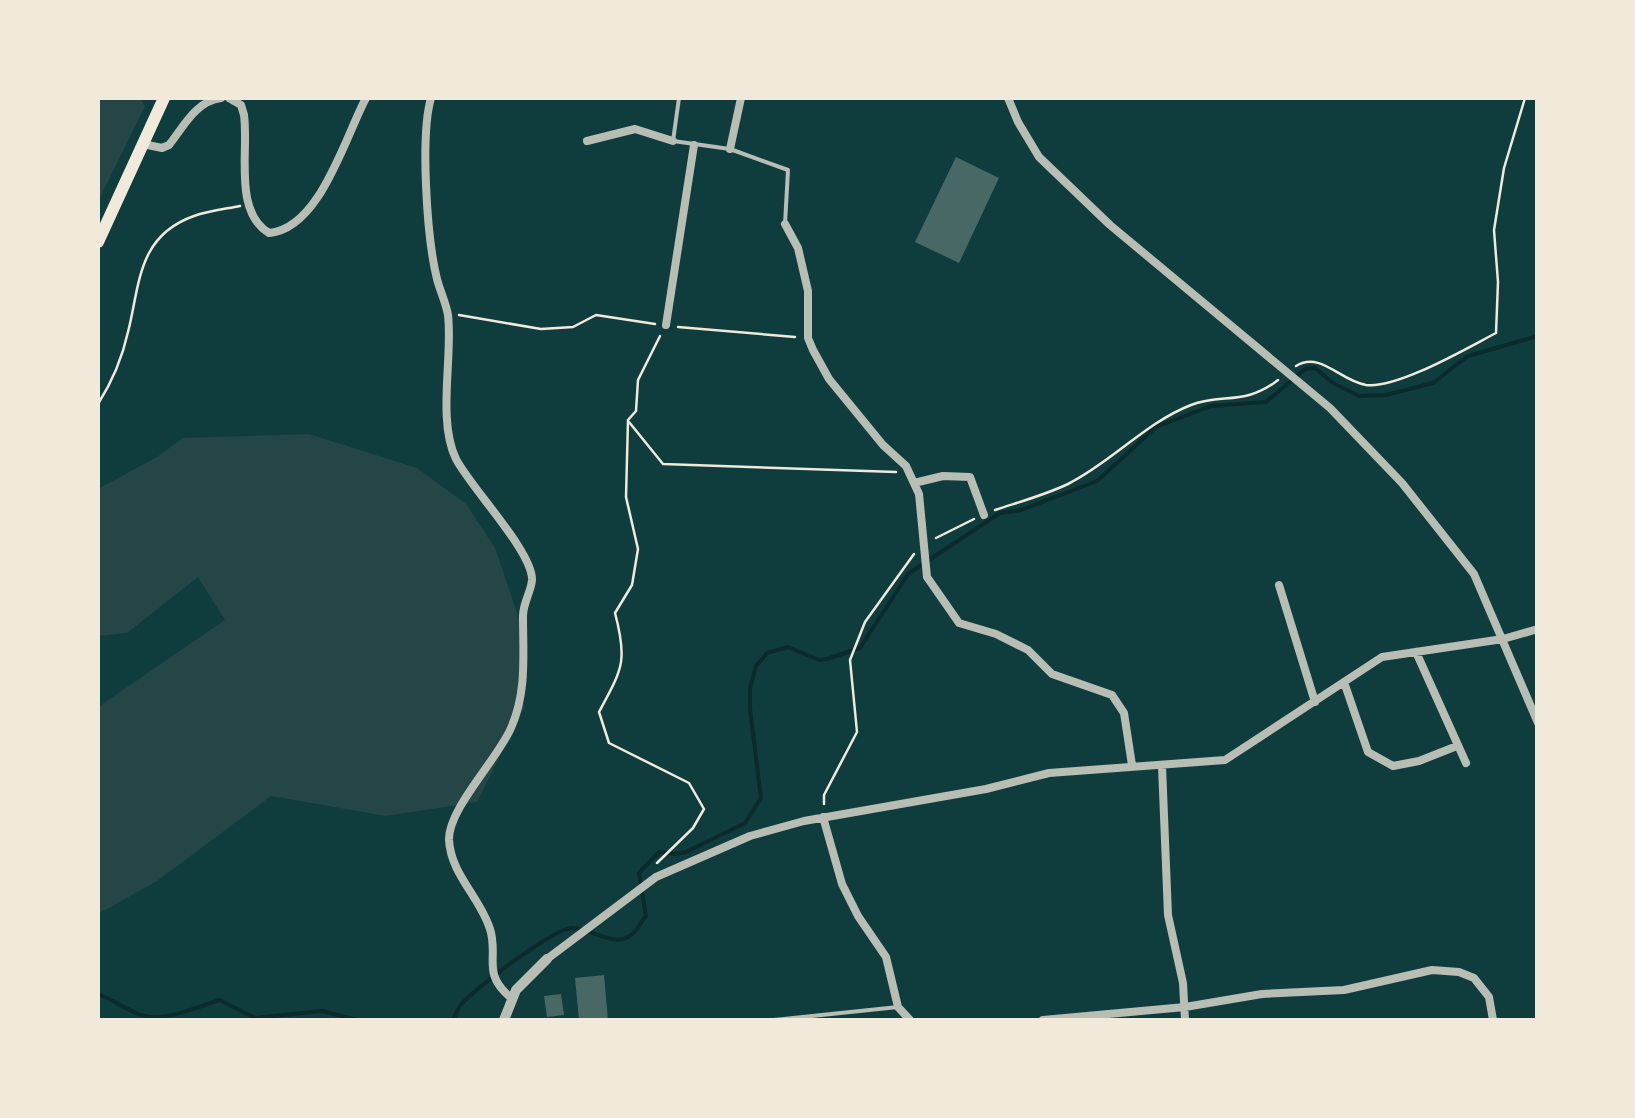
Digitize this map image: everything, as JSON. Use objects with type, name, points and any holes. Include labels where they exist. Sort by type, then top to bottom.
[{"type":"main road","points":[[98,242],[164,98]]},
{"type":"street","points":[[143,144],[162,148],[169,145],[199,106],[222,98]]},
{"type":"street","points":[[230,98],[241,105],[244,115],[248,204],[260,227],[270,233],[298,222],[326,186],[366,98]]},
{"type":"street","points":[[431,98],[425,132],[436,278],[448,313],[450,438],[456,458],[528,561],[532,582],[524,603],[522,691],[512,728],[454,814],[449,840],[463,884],[491,931],[493,974],[498,986],[511,998]]},
{"type":"street","points":[[730,149],[740,98]]},
{"type":"street","points":[[1008,98],[1038,157],[1110,225],[1330,408],[1402,482],[1474,574],[1538,723]]},
{"type":"street","points":[[588,141],[635,129],[673,141]]},
{"type":"street","points":[[666,326],[694,145]]},
{"type":"street","points":[[785,224],[798,248],[808,291],[808,338],[829,379],[909,472],[919,494],[928,578],[959,623],[996,634],[1028,650],[1052,674],[1112,695],[1124,714],[1132,766]]},
{"type":"street","points":[[914,483],[942,476],[970,477],[984,515]]},
{"type":"street","points":[[1278,584],[1316,702]]},
{"type":"street","points":[[504,1020],[522,981],[547,958],[656,877],[750,836],[823,817],[986,789],[1050,772],[1225,760],[1382,657],[1504,639],[1538,629]]},
{"type":"street","points":[[1416,652],[1466,763]]},
{"type":"street","points":[[1344,682],[1368,752],[1393,766],[1457,746]]},
{"type":"street","points":[[1162,766],[1168,914],[1185,1020]]},
{"type":"street","points":[[823,817],[851,903],[886,957],[898,1007],[910,1020]]},
{"type":"street","points":[[1044,1020],[1185,1007],[1262,994],[1344,990],[1432,970],[1459,972],[1474,978],[1489,998],[1492,1020]]},
{"type":"lane","points":[[679,98],[673,141],[730,149],[788,170],[785,224]]},
{"type":"lane","points":[[774,1020],[898,1007]]},
{"type":"path","points":[[823,817],[824,795],[857,732],[850,660],[865,622],[923,544],[984,515],[1068,484],[1154,422],[1195,403],[1241,399],[1276,383],[1286,371],[1305,360],[1315,360],[1345,378],[1367,385],[1385,383],[1436,364],[1496,333],[1494,230],[1504,168],[1525,98]]},
{"type":"path","points":[[98,404],[113,380],[144,258],[157,242],[191,217],[248,204]]},
{"type":"path","points":[[448,313],[541,329],[572,327],[596,314],[666,326],[808,338]]},
{"type":"path","points":[[649,871],[693,828],[704,809],[690,783],[608,743],[599,712],[619,675],[624,649],[615,613],[632,585],[638,548],[626,496],[628,420],[636,411],[638,380],[666,326]]},
{"type":"path","points":[[628,420],[662,464],[909,472]]},
{"type":"shaded area","points":[[98,98],[139,98],[145,106],[98,202]]},
{"type":"shaded area","points":[[309,434],[417,468],[466,504],[495,548],[522,628],[524,708],[477,802],[386,816],[271,796],[157,881],[98,914],[98,707],[225,620],[198,577],[127,633],[98,636],[98,489],[183,438]]},
{"type":"building","points":[[956,157],[999,178],[959,263],[915,242]]},
{"type":"building","points":[[604,975],[608,1020],[579,1020],[575,978]]},
{"type":"building","points":[[561,994],[564,1015],[547,1017],[544,996]]},
{"type":"waterway","points":[[453,1020],[459,1007],[480,987],[563,930],[582,929],[615,939],[630,936],[646,916],[639,873],[659,852],[686,852],[745,823],[761,798],[750,688],[756,666],[767,653],[788,647],[819,660],[860,648],[908,574],[1000,513],[1021,510],[1097,481],[1156,427],[1211,406],[1266,402],[1305,369],[1315,368],[1359,396],[1386,395],[1433,383],[1468,356],[1538,336]]},
{"type":"waterway","points":[[98,994],[144,1016],[177,1014],[220,1000],[255,1018],[322,1011],[358,1020]]}]
